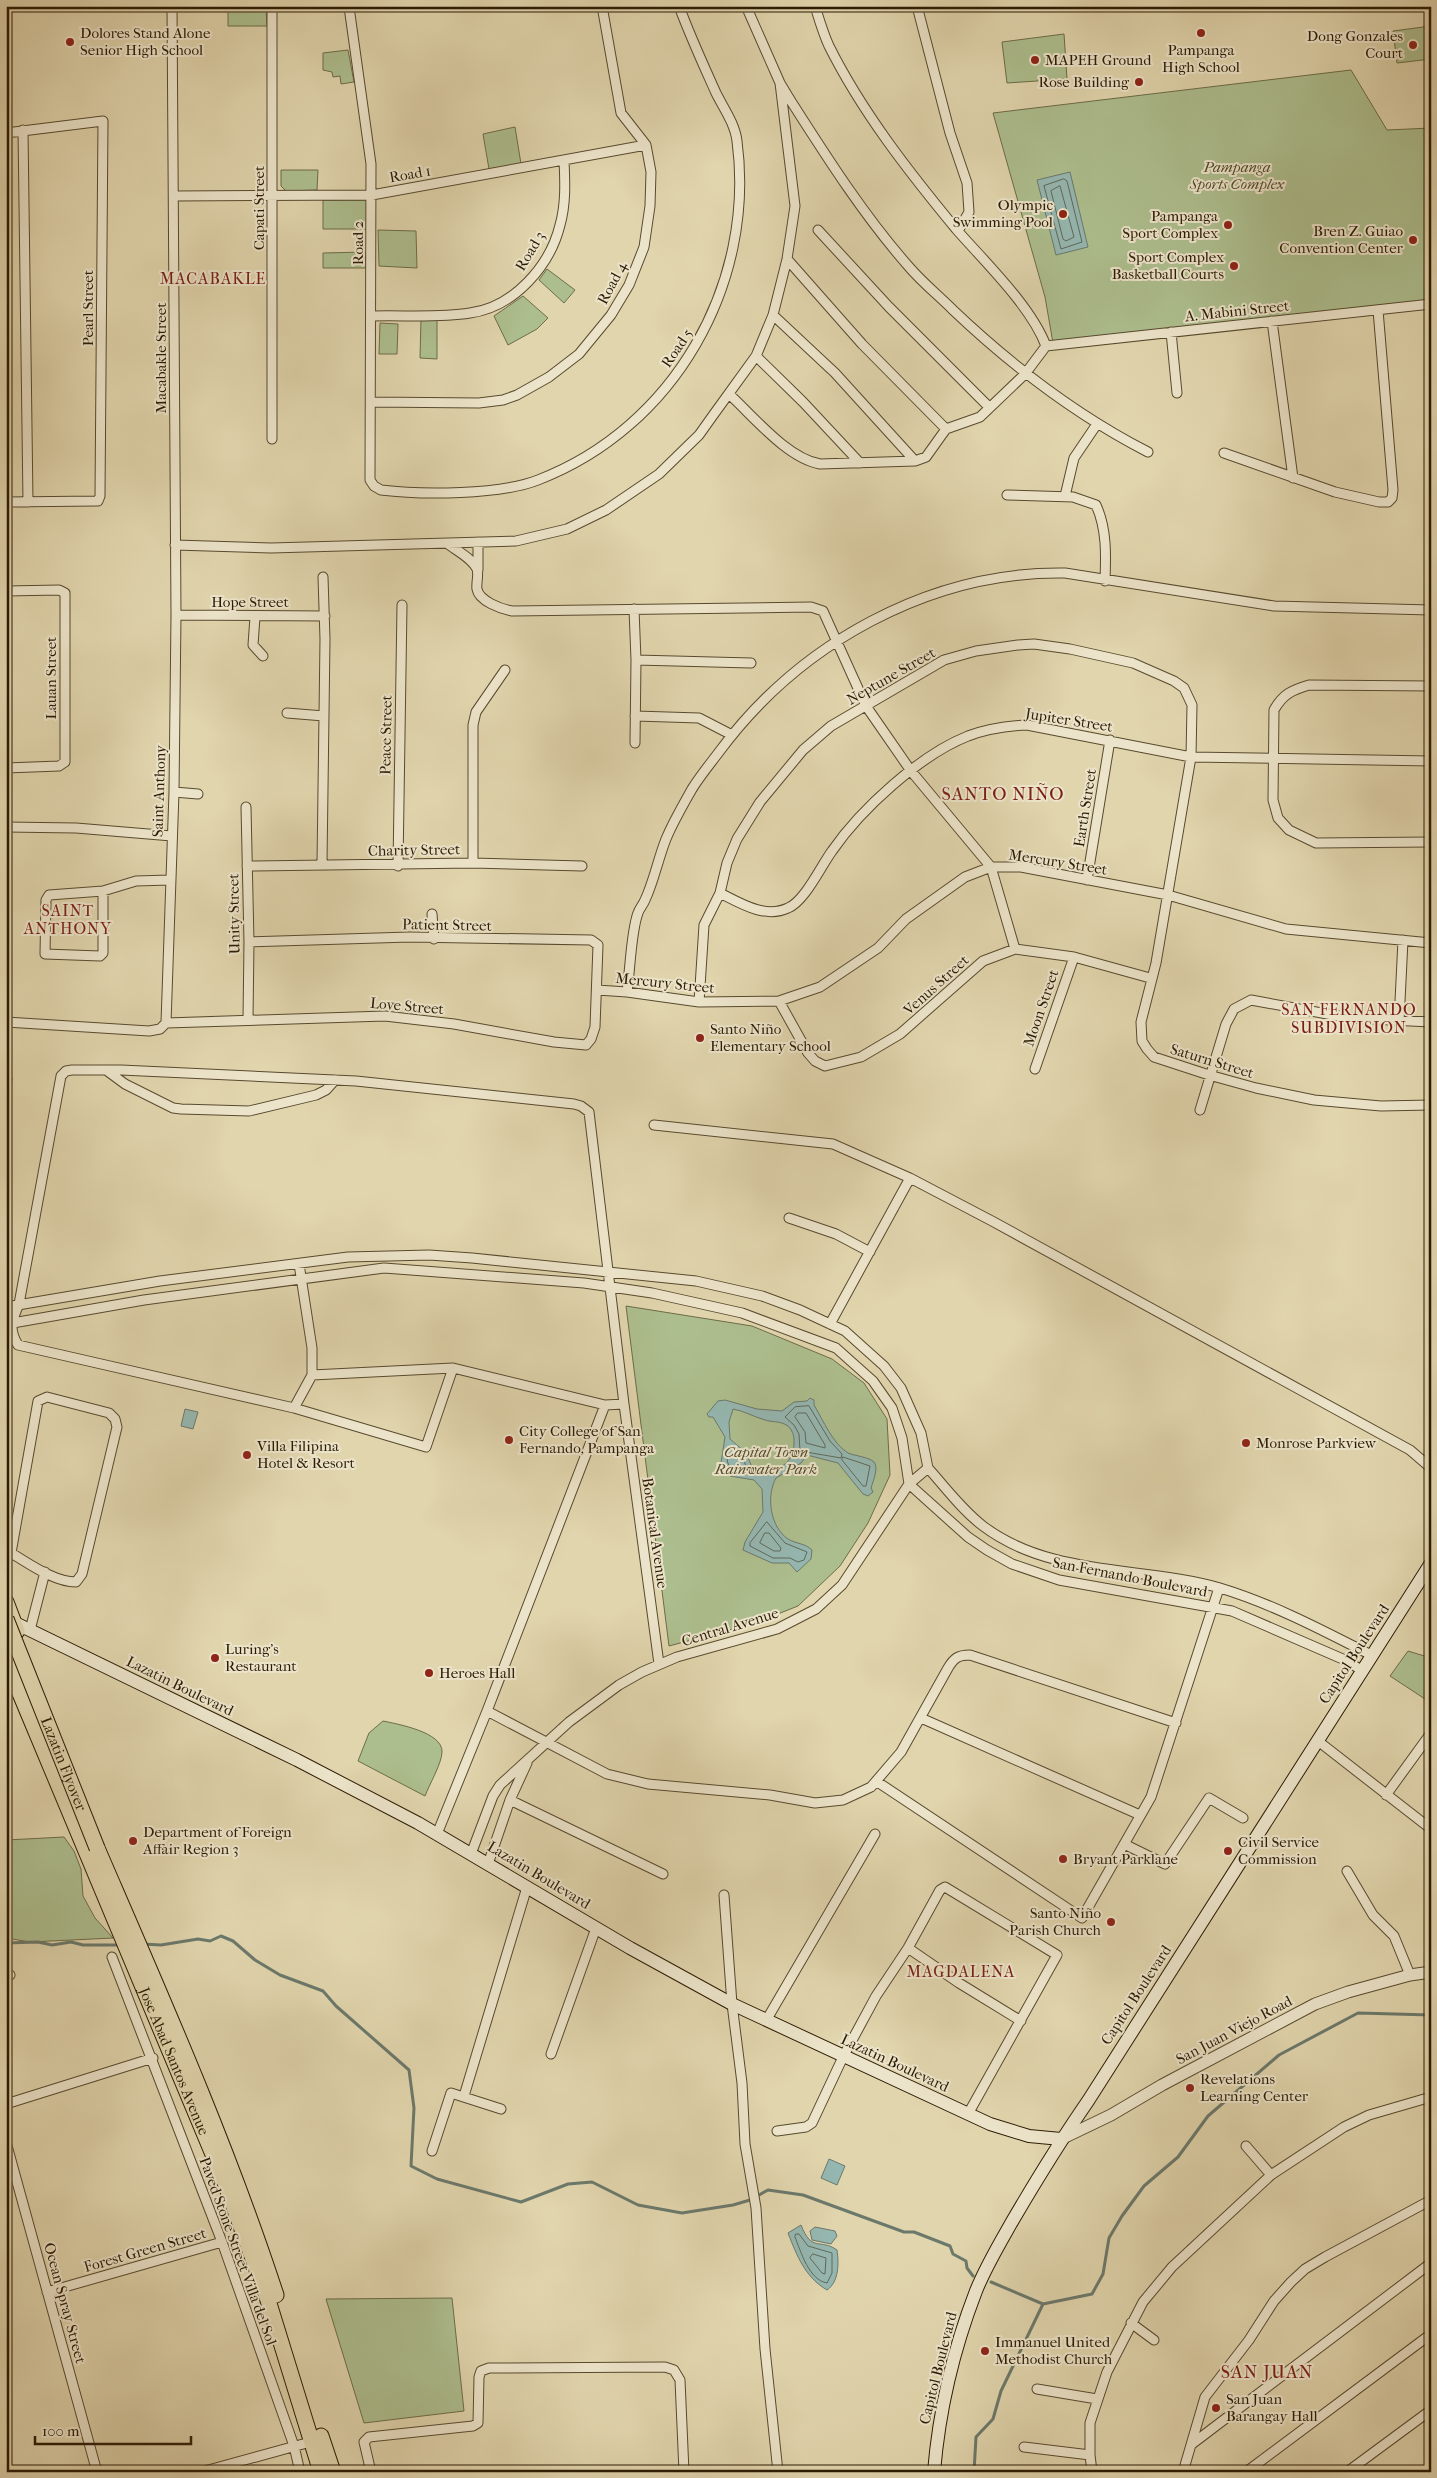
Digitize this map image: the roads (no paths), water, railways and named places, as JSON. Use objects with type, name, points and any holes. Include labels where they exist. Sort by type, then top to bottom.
[{"type":"highway","name":"Lazatin Flyover","points":[[8,1615],[94,1850]]},
{"type":"highway","name":"Jose Abad Santos Avenue","points":[[8,1615],[79,1785],[126,1929],[225,2183],[317,2440],[333,2472]]},
{"type":"highway","name":"Lazatin Flyover","points":[[6,1640],[121,1912]]},
{"type":"highway","name":"Jose Abad Santos Avenue","points":[[6,1660],[49,1765],[121,1912]]},
{"type":"highway","name":"Jose Abad Santos Avenue","points":[[317,2440],[321,2472]]},
{"type":"main road","name":"Capitol Boulevard","points":[[934,2472],[944,2405],[954,2362],[976,2290],[988,2264],[1061,2139],[1088,2101],[1431,1563]]},
{"type":"main road","name":"Lazatin Boulevard","points":[[8,1615],[30,1630],[297,1760],[436,1834],[596,1928],[732,2004],[968,2114],[1029,2136],[1061,2139]]},
{"type":"street","name":"Macabakle Street","points":[[172,6],[175,560]]},
{"type":"street","name":"Capati Street","points":[[272,6],[272,438]]},
{"type":"street","points":[[602,6],[621,114],[646,145]]},
{"type":"street","name":"Road 5","points":[[370,480],[374,486],[381,490],[426,491],[497,490],[538,480],[580,459],[618,434],[648,408],[688,360],[716,307],[732,252],[738,207],[738,163],[735,132],[679,6]]},
{"type":"street","points":[[746,6],[780,83],[823,151],[910,268],[988,344],[1025,374],[1097,424],[1148,452]]},
{"type":"street","points":[[729,394],[786,447],[808,462],[820,464],[915,461],[926,457],[946,429],[980,417],[1025,374],[1046,346],[1042,336],[1011,292],[920,184],[865,107],[828,44],[815,6]]},
{"type":"street","points":[[917,6],[950,133],[967,183],[969,212],[958,231]]},
{"type":"street","name":"Road 2","points":[[349,7],[369,141],[372,194],[370,480]]},
{"type":"street","points":[[174,545],[271,548],[516,541],[567,529],[606,510],[636,492],[680,455],[699,436],[756,356],[773,315],[787,259],[795,206],[780,83]]},
{"type":"street","name":"Pearl Street","points":[[23,130],[103,121],[100,496],[98,501],[28,502]]},
{"type":"street","points":[[6,133],[23,130],[28,502],[6,502]]},
{"type":"street","name":"Road 1","points":[[174,196],[372,194],[646,145]]},
{"type":"street","name":"Road 4","points":[[372,402],[479,403],[503,400],[549,377],[579,354],[611,315],[629,284],[644,247],[651,189],[646,145]]},
{"type":"street","name":"Road 3","points":[[372,316],[471,313],[492,308],[524,286],[547,255],[560,226],[564,197],[564,160]]},
{"type":"street","points":[[818,230],[889,307],[989,407]]},
{"type":"street","points":[[787,259],[862,344],[946,429]]},
{"type":"street","name":"A. Mabini Street","points":[[1046,346],[1431,304]]},
{"type":"street","points":[[1224,453],[1335,492],[1388,502],[1392,498],[1393,490],[1378,310]]},
{"type":"street","points":[[773,315],[836,373],[915,461]]},
{"type":"street","points":[[1272,321],[1293,478]]},
{"type":"street","points":[[1171,332],[1177,393]]},
{"type":"street","points":[[756,356],[803,402],[860,463]]},
{"type":"street","points":[[1065,496],[1074,458],[1097,424]]},
{"type":"street","points":[[1007,495],[1065,496],[1085,500],[1096,506],[1101,516],[1104,534],[1105,581]]},
{"type":"street","points":[[478,542],[478,592],[496,607],[504,610],[812,607],[822,611],[834,641],[866,706],[911,771],[991,867],[1015,949]]},
{"type":"street","points":[[448,544],[466,557],[478,570]]},
{"type":"street","name":"Saint Anthony","points":[[166,1023],[174,792],[175,560]]},
{"type":"street","points":[[627,992],[637,914],[645,900],[666,839],[692,789],[732,735],[772,691],[834,641],[900,608],[976,581],[1037,573],[1065,573],[1105,581],[1274,606],[1431,610]]},
{"type":"street","points":[[322,864],[325,616],[323,577]]},
{"type":"street","name":"Lauan Street","points":[[6,591],[59,590],[64,593],[65,762],[59,766],[6,768]]},
{"type":"street","name":"Peace Street","points":[[398,866],[402,605]]},
{"type":"street","points":[[634,609],[636,743]]},
{"type":"street","name":"Hope Street","points":[[176,614],[255,617],[325,616]]},
{"type":"street","points":[[255,617],[254,645],[263,656]]},
{"type":"street","name":"Neptune Street","points":[[699,1002],[704,925],[720,893],[727,863],[737,839],[760,802],[803,750],[831,726],[944,660],[976,651],[1034,644],[1070,649],[1133,663],[1184,688],[1192,705],[1194,717],[1191,757],[1168,895]]},
{"type":"street","points":[[636,660],[751,663]]},
{"type":"street","points":[[473,863],[473,724],[476,712],[505,670]]},
{"type":"street","points":[[1431,686],[1309,685],[1291,690],[1280,698],[1274,710],[1274,800],[1278,818],[1289,830],[1306,840],[1316,843],[1431,842]]},
{"type":"street","points":[[287,712],[324,716]]},
{"type":"street","points":[[635,716],[699,718],[732,735]]},
{"type":"street","name":"Jupiter Street","points":[[720,893],[752,909],[774,911],[789,908],[801,897],[832,850],[864,811],[911,771],[940,751],[968,736],[1004,726],[1028,725],[1191,757],[1431,760]]},
{"type":"street","name":"Earth Street","points":[[1087,880],[1110,740]]},
{"type":"street","points":[[174,792],[198,794]]},
{"type":"street","name":"Unity Street","points":[[246,807],[249,942],[248,1020]]},
{"type":"street","points":[[6,826],[76,828],[172,836]]},
{"type":"street","name":"Charity Street","points":[[247,866],[322,864],[398,866],[473,863],[582,866]]},
{"type":"street","name":"Mercury Street","points":[[597,990],[627,992],[699,1002],[779,1001],[820,987],[878,948],[906,919],[965,876],[991,867],[1021,868],[1168,895],[1286,928],[1431,943]]},
{"type":"street","points":[[103,891],[103,953],[100,956],[45,954],[47,897],[49,895],[103,891],[136,881],[170,880]]},
{"type":"street","name":"Saturn Street","points":[[1168,895],[1156,963],[1150,978],[1141,1022],[1142,1041],[1154,1057],[1256,1088],[1314,1100],[1381,1106],[1431,1105]]},
{"type":"street","points":[[432,914],[434,939]]},
{"type":"street","name":"Patient Street","points":[[249,942],[410,937],[434,939],[591,940],[598,945],[597,990]]},
{"type":"street","points":[[1399,1022],[1403,940]]},
{"type":"street","name":"Venus Street","points":[[779,1001],[815,1061],[825,1066],[861,1057],[900,1034],[983,961],[1015,949],[1074,957],[1150,978]]},
{"type":"street","name":"Moon Street","points":[[1035,1069],[1074,957]]},
{"type":"street","name":"Love Street","points":[[6,1022],[149,1031],[160,1029],[166,1023],[385,1016],[454,1024],[554,1042],[586,1045],[592,1039],[595,1027],[597,990]]},
{"type":"street","points":[[1200,1110],[1209,1075],[1226,1024],[1234,1009],[1251,1000],[1339,1017],[1399,1022],[1431,1022]]},
{"type":"street","points":[[335,1080],[106,1070],[66,1071],[61,1076],[19,1304],[9,1323],[13,1336],[18,1345],[294,1408],[426,1447],[453,1368]]},
{"type":"street","points":[[106,1070],[125,1084],[173,1108],[239,1112],[316,1095],[326,1090],[335,1080]]},
{"type":"street","name":"Botanical Avenue","points":[[335,1080],[574,1104],[589,1112],[658,1664]]},
{"type":"street","points":[[654,1125],[833,1144],[910,1178],[1257,1364],[1410,1450],[1431,1468]]},
{"type":"street","points":[[830,1324],[910,1178]]},
{"type":"street","points":[[789,1218],[836,1234],[870,1252]]},
{"type":"street","points":[[6,1307],[160,1281],[348,1257],[429,1256],[696,1281],[762,1296],[800,1310],[845,1332],[866,1348],[901,1388],[921,1432],[928,1468]]},
{"type":"street","points":[[294,1408],[312,1375],[312,1348],[299,1264]]},
{"type":"street","points":[[9,1323],[144,1300],[384,1268],[551,1280],[668,1296],[742,1313],[836,1348],[874,1381],[892,1408],[902,1438],[909,1484]]},
{"type":"street","points":[[312,1375],[453,1368],[605,1405],[624,1404]]},
{"type":"street","points":[[47,1397],[109,1413],[115,1419],[117,1427],[82,1574],[76,1582],[69,1582],[45,1572],[11,1553],[38,1401],[47,1397]]},
{"type":"street","points":[[436,1834],[487,1711],[605,1405]]},
{"type":"street","name":"Central Avenue","points":[[471,1854],[493,1796],[505,1780],[546,1742],[596,1701],[619,1685],[658,1664],[776,1629],[816,1609],[830,1598],[852,1572],[909,1484],[928,1468]]},
{"type":"street","name":"San Fernando Boulevard","points":[[928,1468],[967,1512],[984,1526],[1029,1550],[1059,1560],[1219,1588],[1286,1614],[1373,1656]]},
{"type":"street","name":"San Fernando Boulevard","points":[[909,1484],[968,1537],[1012,1564],[1059,1580],[1232,1611],[1345,1660],[1363,1671]]},
{"type":"street","points":[[30,1630],[45,1572]]},
{"type":"street","points":[[876,1781],[1082,1918],[1151,1797],[1219,1588]]},
{"type":"street","points":[[487,1711],[606,1774],[648,1784],[770,1795],[815,1803],[843,1800],[871,1787],[901,1752],[954,1658],[970,1655],[1176,1723]]},
{"type":"street","points":[[921,1718],[1140,1815]]},
{"type":"street","points":[[1386,1795],[1431,1733]]},
{"type":"street","points":[[1318,1741],[1431,1829]]},
{"type":"street","name":"Central Avenue","points":[[488,1864],[510,1800],[529,1758]]},
{"type":"street","points":[[1124,1844],[1164,1864],[1209,1798],[1212,1798],[1243,1818]]},
{"type":"street","points":[[510,1800],[663,1874]]},
{"type":"street","points":[[767,2019],[875,1834]]},
{"type":"street","points":[[1346,1871],[1373,1915],[1394,1936],[1410,1975]]},
{"type":"street","points":[[464,2096],[527,1887]]},
{"type":"street","points":[[777,2130],[806,2127],[812,2123],[843,2057],[876,1996],[908,1948],[940,1890],[946,1887],[1057,1955],[968,2114]]},
{"type":"street","points":[[724,1895],[732,2004],[742,2083],[745,2144],[756,2208],[765,2349],[778,2472]]},
{"type":"street","points":[[551,2054],[596,1928]]},
{"type":"street","points":[[908,1948],[1020,2021]]},
{"type":"street","name":"Paved Stone Street Villa del Sol","points":[[112,1957],[153,2058],[222,2242],[294,2446],[300,2472]]},
{"type":"street","name":"San Juan Viejo Road","points":[[1061,2139],[1111,2115],[1154,2089],[1315,2004],[1348,1992],[1410,1975],[1431,1972]]},
{"type":"street","points":[[6,2104],[153,2058]]},
{"type":"street","points":[[432,2151],[451,2093],[501,2109]]},
{"type":"street","points":[[1092,2472],[1090,2423],[1097,2399],[1107,2372],[1130,2323],[1155,2285],[1271,2175],[1344,2127],[1369,2115],[1431,2097]]},
{"type":"street","name":"Ocean Spray Street","points":[[6,2142],[97,2472]]},
{"type":"street","points":[[1246,2146],[1271,2175]]},
{"type":"street","points":[[1183,2472],[1205,2397],[1249,2340],[1274,2301],[1291,2282],[1305,2269],[1325,2257],[1431,2200]]},
{"type":"street","name":"Forest Green Street","points":[[47,2292],[222,2242]]},
{"type":"street","points":[[1192,2444],[1431,2263]]},
{"type":"street","points":[[1130,2323],[1154,2340]]},
{"type":"street","points":[[1246,2472],[1431,2334]]},
{"type":"street","points":[[371,2472],[364,2442],[369,2437],[473,2426],[478,2423],[481,2371],[488,2368],[655,2367],[674,2370],[680,2380],[684,2472]]},
{"type":"street","points":[[1037,2389],[1097,2399]]},
{"type":"street","points":[[1347,2472],[1431,2410]]},
{"type":"street","points":[[201,2472],[317,2440]]},
{"type":"street","points":[[1024,2447],[1090,2455]]},
{"type":"water","name":"Olympic Swimming Pool","points":[[1070,172],[1088,247],[1056,255],[1037,180]]},
{"type":"water","points":[[810,1398],[814,1400],[814,1405],[838,1444],[848,1453],[872,1460],[876,1471],[871,1488],[873,1492],[868,1496],[863,1494],[838,1463],[807,1455],[801,1463],[776,1478],[771,1493],[771,1511],[777,1527],[788,1539],[812,1550],[811,1559],[797,1572],[789,1563],[772,1563],[743,1550],[745,1542],[763,1512],[762,1489],[754,1480],[730,1476],[723,1469],[721,1463],[725,1437],[713,1417],[709,1417],[707,1414],[718,1401],[725,1400],[757,1409],[782,1411],[794,1402],[807,1401]],"holes":[[[733,1409],[788,1426],[794,1436],[794,1448],[785,1464],[760,1474],[752,1467],[746,1453],[730,1439],[729,1422]]]},
{"type":"water","points":[[185,1409],[198,1412],[193,1429],[181,1426]]},
{"type":"water","points":[[829,2159],[845,2166],[837,2185],[821,2178]]},
{"type":"water","points":[[801,2225],[805,2234],[813,2242],[837,2250],[838,2266],[836,2277],[831,2287],[827,2290],[819,2285],[807,2272],[791,2242],[788,2233]]},
{"type":"water","points":[[815,2227],[835,2231],[837,2236],[831,2244],[812,2240],[810,2231]]},
{"type":"waterway","points":[[143,1944],[161,1945],[198,1939],[210,1941],[221,1936],[233,1941],[255,1960],[280,1975],[323,1991],[336,2006],[409,2070],[414,2108],[411,2166],[437,2179],[521,2202],[568,2184],[592,2182],[638,2205],[682,2213],[733,2205],[750,2200],[768,2190],[803,2195],[904,2232],[914,2232],[950,2246],[953,2254],[966,2261],[967,2268],[973,2276]]},
{"type":"waterway","points":[[6,1943],[38,1942],[52,1945],[71,1942],[83,1945],[120,1945]]},
{"type":"waterway","points":[[974,2472],[976,2437],[993,2419],[1001,2391],[1043,2304],[1092,2294],[1103,2274],[1109,2238],[1122,2216],[1144,2186],[1178,2157],[1208,2116],[1279,2055],[1358,2013],[1431,2015]]},
{"type":"waterway","points":[[991,2282],[1043,2304]]},
{"type":"place","name":"Pampanga High School","points":[[1201,33]]},
{"type":"place","name":"Dolores Stand Alone Senior High School","points":[[70,42]]},
{"type":"place","name":"Dong Gonzales Court","points":[[1413,45]]},
{"type":"place","name":"MAPEH Ground","points":[[1035,60]]},
{"type":"place","name":"Rose Building","points":[[1139,82]]},
{"type":"place","name":"Olympic Swimming Pool","points":[[1063,214]]},
{"type":"place","name":"Pampanga Sport Complex","points":[[1228,225]]},
{"type":"place","name":"Bren Z. Guiao Convention Center","points":[[1413,240]]},
{"type":"place","name":"Sport Complex Basketball Courts","points":[[1234,266]]},
{"type":"place","name":"Santo Niño Elementary School","points":[[700,1038]]},
{"type":"place","name":"City College of San Fernando, Pampanga","points":[[509,1440]]},
{"type":"place","name":"Monrose Parkview","points":[[1246,1443]]},
{"type":"place","name":"Villa Filipina Hotel & Resort","points":[[247,1455]]},
{"type":"place","name":"Luring's Restaurant","points":[[215,1658]]},
{"type":"place","name":"Heroes Hall","points":[[429,1673]]},
{"type":"place","name":"Department of Foreign Affair Region 3","points":[[133,1841]]},
{"type":"place","name":"Civil Service Commission","points":[[1228,1851]]},
{"type":"place","name":"Bryant Parklane","points":[[1063,1859]]},
{"type":"place","name":"Santo Niño Parish Church","points":[[1111,1922]]},
{"type":"place","name":"Revelations Learning Center","points":[[1190,2088]]},
{"type":"place","name":"Immanuel United Methodist Church","points":[[985,2351]]},
{"type":"place","name":"San Juan Barangay Hall","points":[[1216,2408]]},
{"type":"district","name":"MACABAKLE","points":[[213,278]]},
{"type":"district","name":"SANTO NIÑO","points":[[1003,794]]},
{"type":"district","name":"SAINT ANTHONY","points":[[68,919]]},
{"type":"district","name":"SAN FERNANDO SUBDIVISION","points":[[1349,1018]]},
{"type":"district","name":"MAGDALENA","points":[[961,1971]]},
{"type":"district","name":"SAN JUAN","points":[[1267,2372]]},
{"type":"park label","name":"Pampanga Sports Complex","points":[[1237,176]]},
{"type":"park label","name":"Capital Town Rainwater Park","points":[[766,1460]]}]
